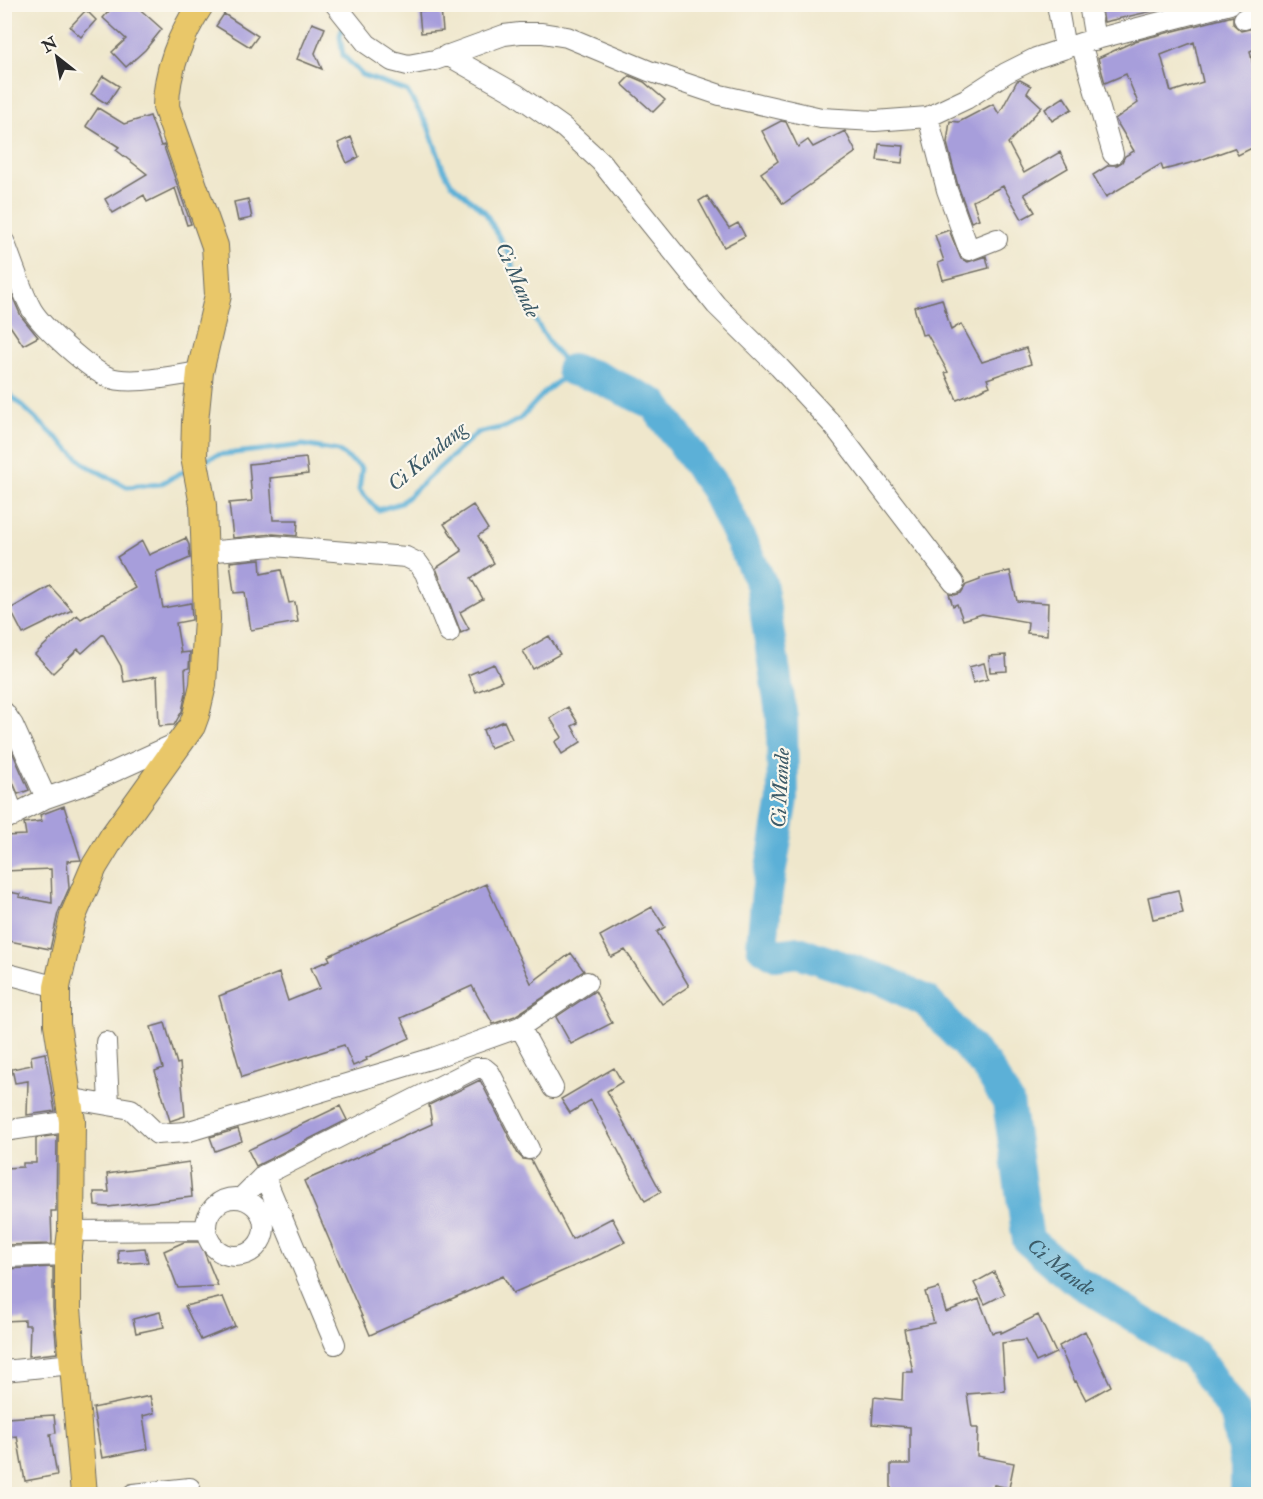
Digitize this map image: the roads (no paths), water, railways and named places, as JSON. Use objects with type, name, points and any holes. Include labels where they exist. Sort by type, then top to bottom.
[{"type":"main road","points":[[84,1494],[68,1308],[70,1109],[57,1024],[57,987],[74,916],[94,867],[118,829],[181,741],[196,715],[203,685],[207,619],[201,495],[194,458],[200,372],[218,295],[215,246],[166,107],[166,85],[185,33],[201,4]]},
{"type":"street","points":[[1056,4],[1080,44],[1113,154]]},
{"type":"street","points":[[1080,44],[1089,4]]},
{"type":"street","points":[[336,6],[366,44],[392,61],[408,65],[425,63],[504,35],[542,33],[567,38],[649,71],[720,95],[810,115],[874,121],[928,117],[966,99],[1006,73],[1036,58],[1230,4]]},
{"type":"street","points":[[447,55],[516,94],[564,128],[601,162],[716,305],[779,367],[833,425],[918,533],[954,583]]},
{"type":"street","points":[[928,117],[947,190],[969,250],[997,239]]},
{"type":"street","points":[[4,241],[32,310],[50,331],[109,378],[129,380],[200,372]]},
{"type":"street","points":[[204,552],[274,546],[406,556],[418,563],[425,573],[449,633]]},
{"type":"street","points":[[4,712],[13,725],[46,798]]},
{"type":"street","points":[[4,789],[9,818],[46,798],[89,783],[181,741]]},
{"type":"street","points":[[4,973],[57,987]]},
{"type":"street","points":[[4,1131],[70,1109],[79,1101],[135,1110],[157,1134],[186,1132],[433,1058],[520,1027],[587,982]]},
{"type":"street","points":[[520,1027],[554,1088]]},
{"type":"street","points":[[106,1042],[109,1104]]},
{"type":"street","points":[[433,1058],[443,1084]]},
{"type":"street","points":[[241,1198],[264,1175],[476,1068],[484,1068],[490,1073],[529,1149]]},
{"type":"street","points":[[264,1175],[335,1344]]},
{"type":"street","points":[[228,1198],[241,1198],[252,1203],[263,1216],[265,1232],[262,1240],[251,1252],[234,1257],[212,1246],[206,1230],[213,1207],[228,1198]]},
{"type":"street","points":[[4,1257],[70,1243],[206,1230]]},
{"type":"street","points":[[262,1240],[293,1241]]},
{"type":"street","points":[[4,1371],[72,1364]]},
{"type":"street","points":[[133,1494],[190,1488]]},
{"type":"waterway","name":"Ci Kandang","points":[[202,462],[217,455],[303,445],[338,451],[362,468],[359,490],[378,510],[401,503],[477,433],[505,427],[520,419],[545,392],[572,370],[552,347],[524,302],[510,256],[485,212],[451,183],[443,168],[428,126],[407,91],[362,75],[343,55],[340,36],[344,23]]},
{"type":"waterway","name":"Ci Mande","points":[[572,370],[595,376],[654,404],[715,488],[761,583],[782,719],[783,799],[767,892],[762,946],[776,955],[798,952],[887,982],[926,1001],[986,1066],[1008,1102],[1028,1240],[1073,1278],[1194,1354],[1236,1415],[1246,1466],[1246,1494]]},
{"type":"waterway","name":"Ci Kandang","points":[[4,389],[86,465],[127,487],[160,484],[188,469]]}]
